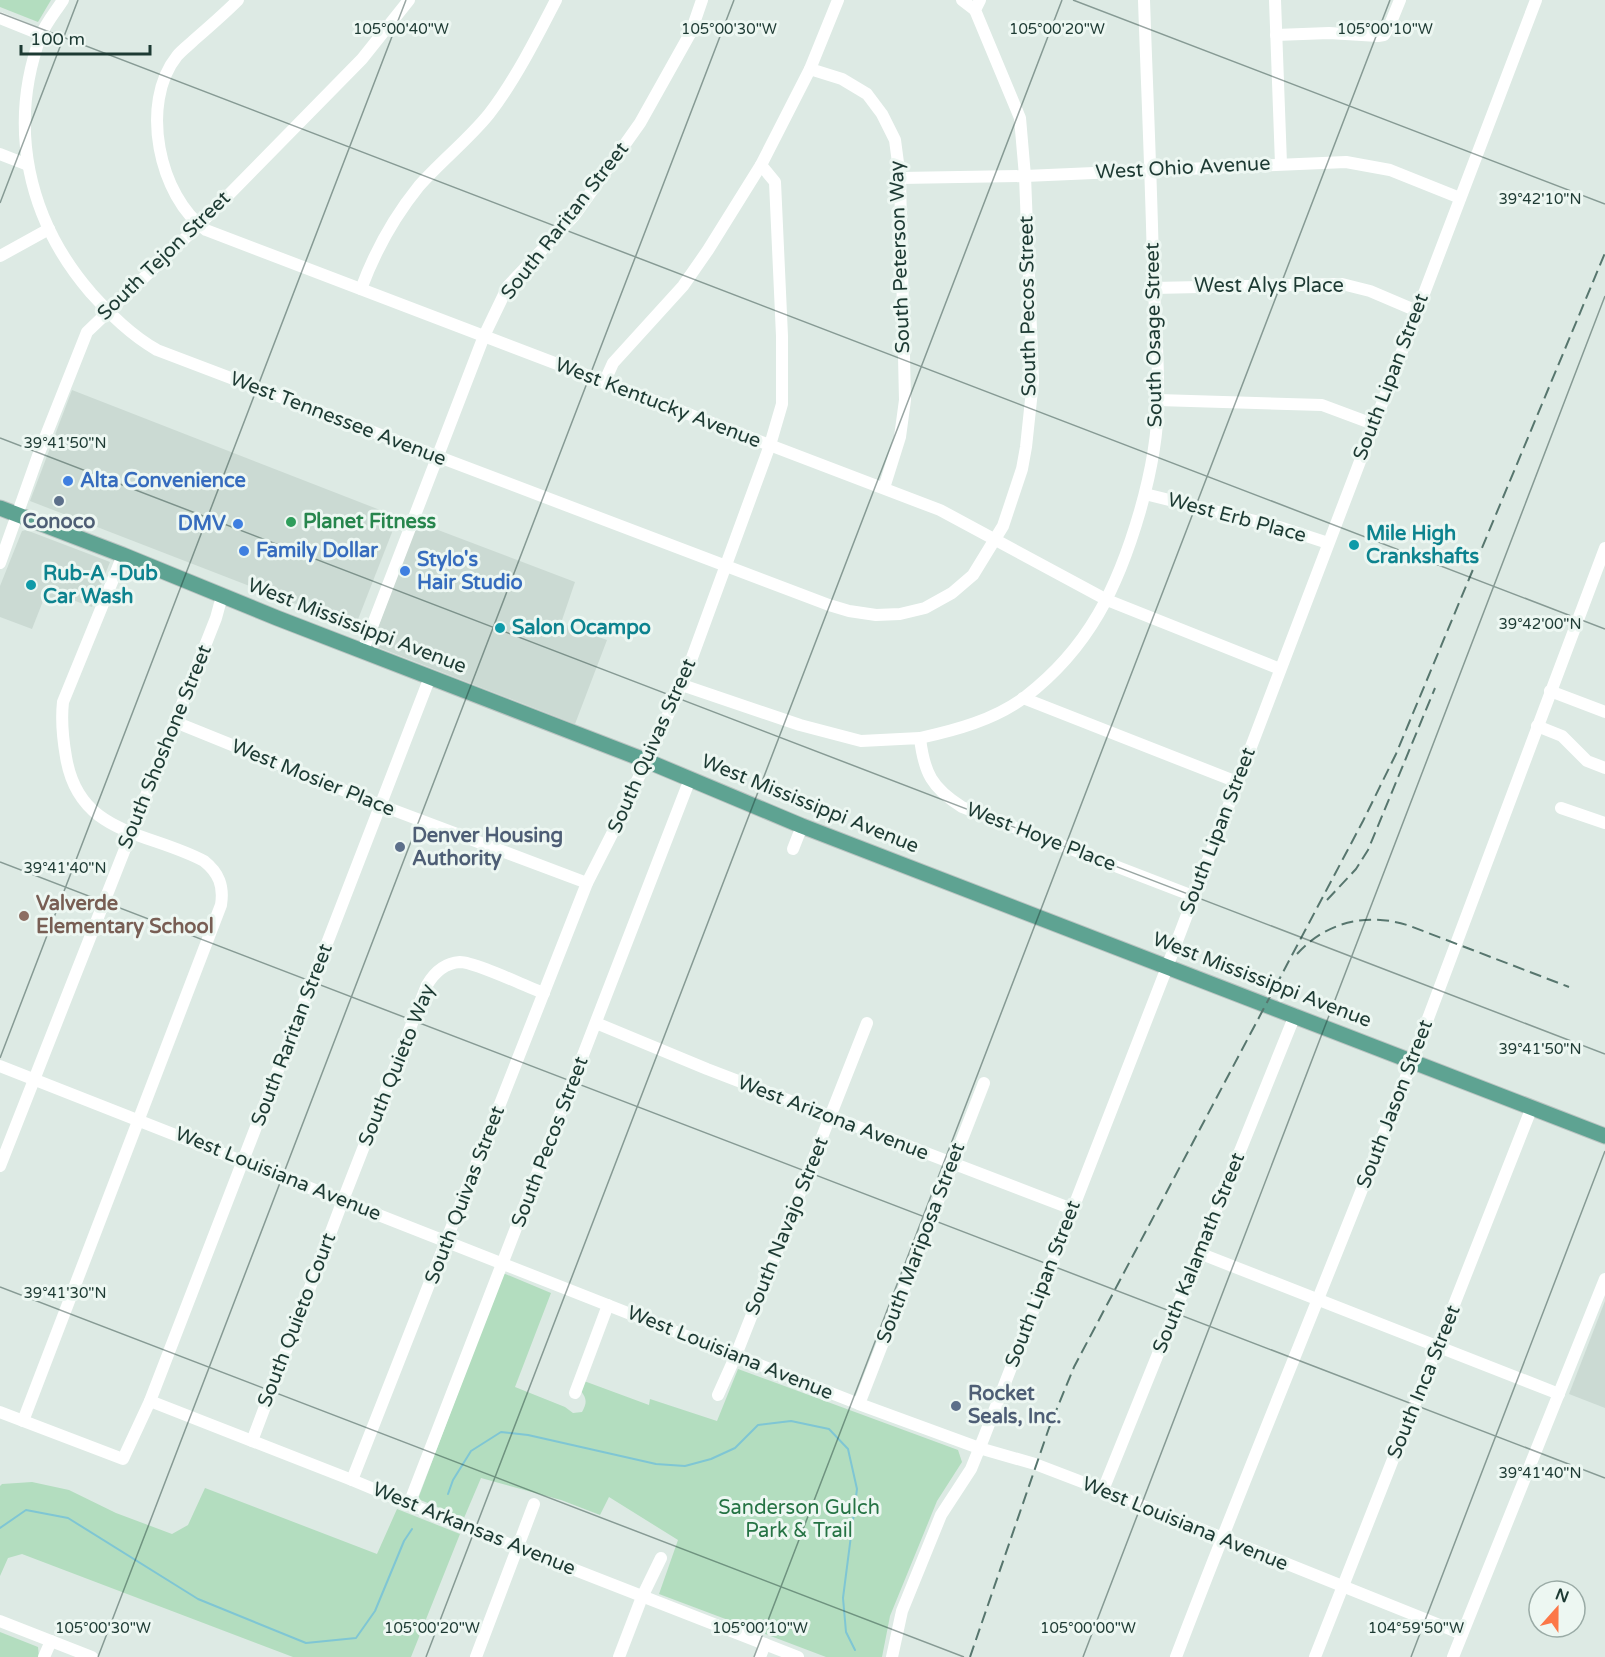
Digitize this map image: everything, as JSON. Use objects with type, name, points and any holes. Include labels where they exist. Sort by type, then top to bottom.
[{"type":"main road","name":"West Mississippi Avenue","points":[[0,508],[647,761],[802,826],[1605,1136]]},
{"type":"street","name":"West Tennessee Avenue","points":[[63,0],[42,35],[31,70],[25,118],[28,165],[41,212],[63,257],[108,311],[130,332],[157,350],[725,567],[849,611],[876,615],[912,612]]},
{"type":"street","name":"South Tejon Street","points":[[0,563],[39,453],[84,338],[108,311],[199,225],[362,59],[409,0]]},
{"type":"street","points":[[361,289],[374,255],[404,206],[420,186],[489,114],[530,49],[556,0]]},
{"type":"street","name":"South Raritan Street","points":[[363,650],[483,336],[508,286],[574,216],[640,123],[691,32],[702,0]]},
{"type":"street","points":[[604,383],[613,363],[683,285],[708,250],[761,165],[810,69],[838,0]]},
{"type":"street","points":[[962,0],[977,5]]},
{"type":"street","name":"South Osage Street","points":[[920,738],[957,730],[976,723],[1023,698],[1071,652],[1107,600],[1129,548],[1145,494],[1155,442],[1158,400],[1144,0]]},
{"type":"street","points":[[1275,0],[1281,164]]},
{"type":"street","points":[[1276,35],[1329,33],[1383,35],[1389,27],[1400,0]]},
{"type":"street","name":"South Lipan Street","points":[[892,1657],[902,1611],[941,1515],[971,1469],[1167,965],[1536,0]]},
{"type":"street","name":"West Kentucky Avenue","points":[[230,3],[177,56],[164,82],[156,119],[159,148],[170,185],[199,225],[216,235],[940,510],[1107,600],[1280,669]]},
{"type":"street","name":"South Pecos Street","points":[[912,612],[935,603],[973,575],[995,541],[1010,508],[1022,469],[1027,438],[1033,381],[1025,176],[1020,118],[977,5]]},
{"type":"street","points":[[0,18],[42,35]]},
{"type":"street","name":"South Peterson Way","points":[[810,69],[842,79],[860,89],[875,103],[895,140],[900,178],[905,400],[900,437],[884,488]]},
{"type":"street","points":[[0,154],[28,165]]},
{"type":"street","name":"West Ohio Avenue","points":[[900,178],[1025,176],[1346,162],[1390,170],[1460,198]]},
{"type":"street","name":"South Quivas Street","points":[[352,1480],[587,884],[682,685],[783,404],[775,182],[761,165]]},
{"type":"street","points":[[0,256],[49,229]]},
{"type":"street","name":"West Alys Place","points":[[1154,288],[1342,284],[1370,291],[1417,310]]},
{"type":"street","points":[[1158,400],[1322,405],[1373,424]]},
{"type":"street","name":"West Erb Place","points":[[1145,494],[1279,526],[1328,543]]},
{"type":"street","name":"South Jason Street","points":[[1176,1657],[1412,1061],[1605,548]]},
{"type":"street","points":[[0,1412],[23,1421],[221,905],[220,879],[211,867],[204,861],[130,832],[99,817],[85,804],[75,789],[67,765],[62,718],[67,690],[123,555]]},
{"type":"street","name":"South Shoshone Street","points":[[0,1166],[216,618],[222,596]]},
{"type":"street","name":"South Raritan Street","points":[[23,1421],[123,1459],[150,1401],[430,677]]},
{"type":"street","points":[[682,685],[800,725],[861,741],[920,738]]},
{"type":"street","points":[[1550,691],[1605,712]]},
{"type":"street","points":[[1023,698],[1237,782]]},
{"type":"street","name":"West Mosier Place","points":[[175,722],[380,805],[587,884]]},
{"type":"street","points":[[1537,726],[1562,736],[1587,760],[1605,768]]},
{"type":"street","name":"West Hoye Place","points":[[920,738],[922,760],[933,782],[951,800],[962,807],[1193,896]]},
{"type":"street","name":"South Pecos Street","points":[[409,1504],[690,779]]},
{"type":"street","points":[[1561,808],[1605,823]]},
{"type":"street","points":[[793,849],[802,826]]},
{"type":"street","name":"South Quieto Way","points":[[342,1200],[432,977],[451,964],[468,963],[544,993]]},
{"type":"street","name":"South Kalamath Street","points":[[1103,1490],[1295,1015]]},
{"type":"street","name":"West Arizona Avenue","points":[[596,1023],[1072,1209]]},
{"type":"street","name":"South Navajo Street","points":[[718,1395],[736,1355],[867,1023]]},
{"type":"street","name":"West Louisiana Avenue","points":[[0,1066],[859,1404],[979,1448],[1035,1464],[1103,1490],[1462,1634]]},
{"type":"street","name":"South Mariposa Street","points":[[859,1404],[984,1083]]},
{"type":"street","name":"South Inca Street","points":[[1315,1657],[1532,1107]]},
{"type":"street","name":"South Quieto Court","points":[[252,1441],[342,1200]]},
{"type":"street","points":[[1199,1253],[1558,1394]]},
{"type":"street","points":[[1453,1657],[1605,1279]]},
{"type":"street","points":[[575,1393],[608,1305]]},
{"type":"street","name":"West Arkansas Avenue","points":[[150,1401],[798,1657]]},
{"type":"street","points":[[476,1657],[534,1504]]},
{"type":"street","points":[[619,1657],[642,1597],[661,1558]]},
{"type":"street","points":[[0,1620],[92,1657]]},
{"type":"street","points":[[44,1657],[51,1641]]},
{"type":"street","points":[[760,1657],[765,1644]]},
{"type":"shaded area","points":[[72,390],[398,517],[355,627],[30,501]]},
{"type":"shaded area","points":[[417,522],[575,582],[561,623],[607,640],[575,724],[375,646],[373,641]]},
{"type":"shaded area","points":[[26,530],[110,562],[92,607],[64,597],[60,606],[43,601],[32,629],[0,617],[0,586],[22,531]]},
{"type":"shaded area","points":[[1605,1301],[1605,1408],[1569,1394]]},
{"type":"green space","points":[[0,0],[51,0],[38,22],[0,7]]},
{"type":"green space","name":"Sanderson Gulch Park & Trail","points":[[503,1273],[551,1293],[515,1387],[565,1407],[573,1413],[582,1412],[585,1406],[586,1401],[581,1391],[584,1381],[649,1405],[650,1399],[717,1421],[738,1369],[958,1450],[962,1462],[937,1501],[890,1616],[882,1657],[826,1657],[659,1594],[678,1540],[609,1497],[600,1515],[561,1500],[481,1478],[464,1518],[418,1499]]},
{"type":"green space","points":[[32,1482],[69,1490],[116,1513],[172,1534],[188,1525],[205,1488],[377,1554],[397,1509],[460,1534],[411,1657],[293,1657],[22,1554],[8,1558],[0,1576],[0,1486]]},
{"type":"green space","points":[[0,1632],[38,1647],[39,1657],[0,1657]]},
{"type":"waterway","points":[[448,1494],[453,1480],[471,1451],[501,1432],[528,1435],[656,1464],[685,1466],[711,1459],[735,1448],[758,1425],[791,1421],[829,1429],[848,1449],[857,1489],[843,1598],[846,1632],[855,1650]]},
{"type":"waterway","points":[[0,1528],[26,1510],[68,1518],[198,1599],[306,1643],[356,1638],[375,1611],[404,1541],[412,1529]]},
{"type":"railway","points":[[970,1657],[1049,1428],[1074,1367],[1363,821],[1396,754],[1605,253]]},
{"type":"railway","points":[[1327,900],[1356,869],[1368,850],[1435,688]]},
{"type":"railway","points":[[1297,954],[1309,943],[1335,927],[1349,922],[1379,920],[1410,926],[1569,987]]},
{"type":"place","name":"Alta Convenience","points":[[68,481]]},
{"type":"place","name":"Conoco","points":[[59,501]]},
{"type":"place","name":"Planet Fitness","points":[[291,522]]},
{"type":"place","name":"DMV","points":[[238,524]]},
{"type":"place","name":"Mile High Crankshafts","points":[[1354,545]]},
{"type":"place","name":"Family Dollar","points":[[244,551]]},
{"type":"place","name":"Stylo's Hair Studio","points":[[405,571]]},
{"type":"place","name":"Rub-A -Dub Car Wash","points":[[31,585]]},
{"type":"place","name":"Salon Ocampo","points":[[500,628]]},
{"type":"place","name":"Denver Housing Authority","points":[[400,847]]},
{"type":"place","name":"Valverde Elementary School","points":[[24,916]]},
{"type":"place","name":"Rocket Seals, Inc.","points":[[956,1406]]}]
